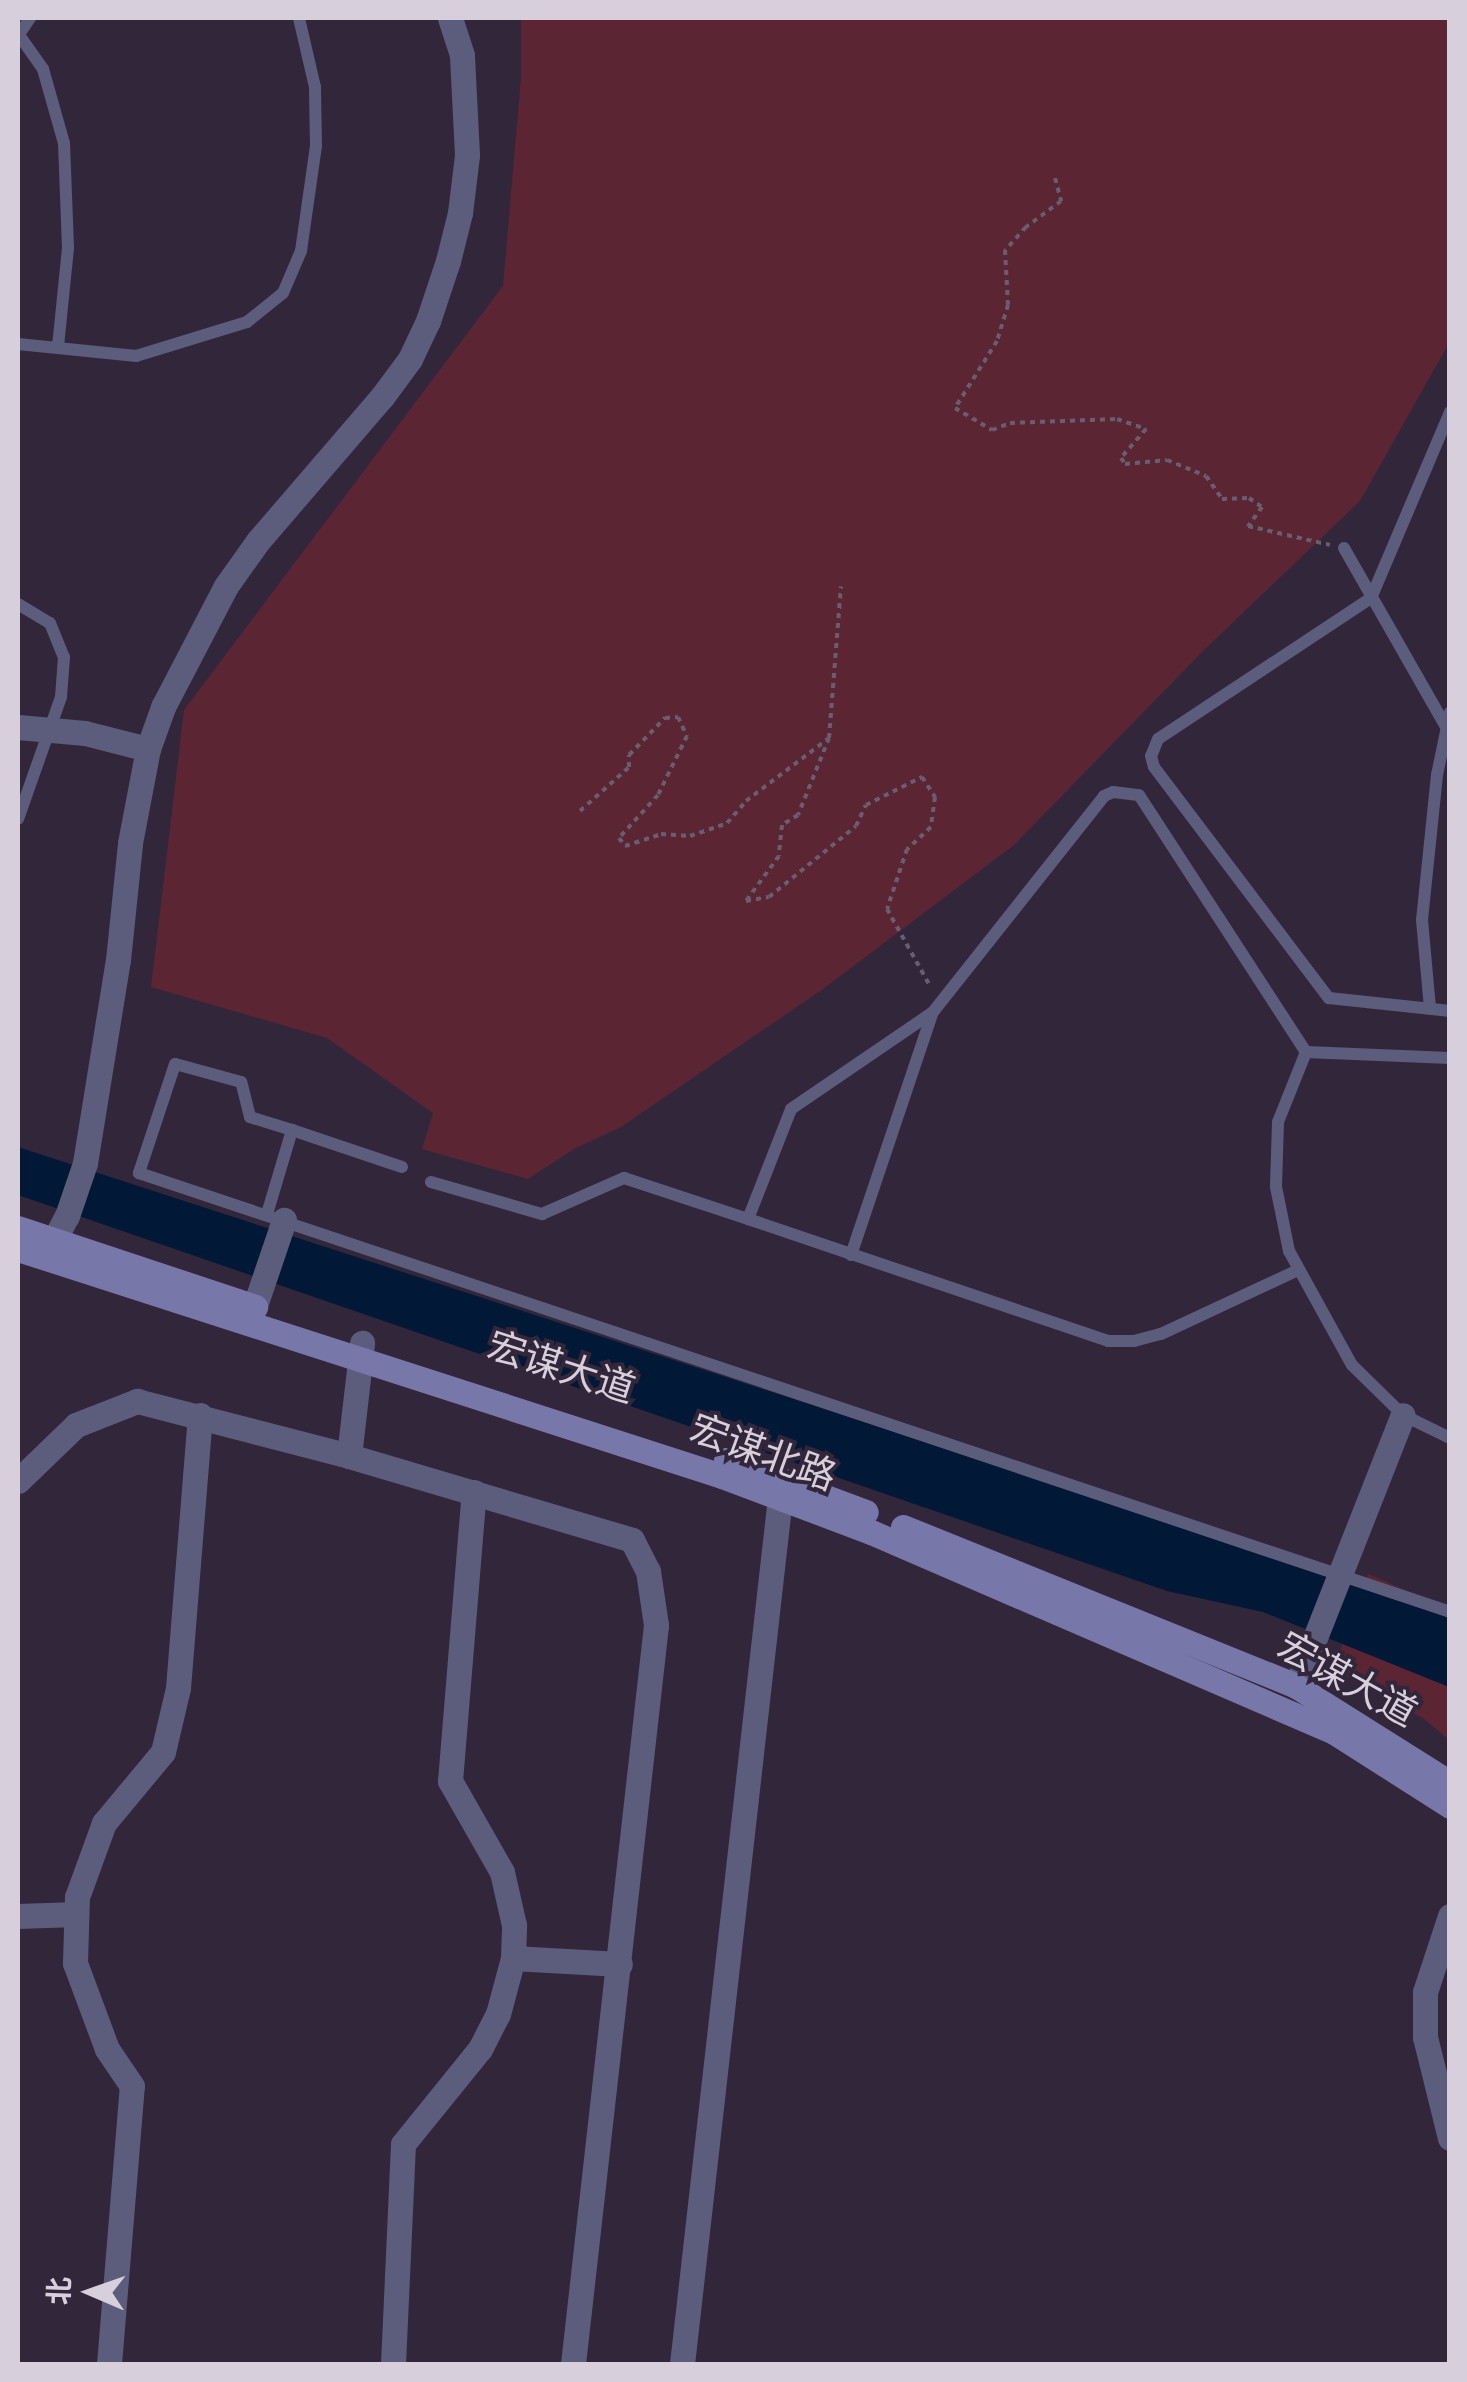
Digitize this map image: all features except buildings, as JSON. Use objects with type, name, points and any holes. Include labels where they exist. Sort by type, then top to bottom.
[{"type":"main road","name":"宏谋大道","points":[[18,1228],[252,1315],[781,1488],[1296,1686],[1450,1783]]},
{"type":"main road","points":[[18,1249],[252,1315]]},
{"type":"main road","name":"宏谋北路","points":[[781,1488],[1334,1732],[1450,1806]]},
{"type":"street","points":[[54,1240],[67,1216],[85,1163],[148,749],[163,707],[226,586],[258,541],[382,397],[428,321],[460,213],[467,155],[462,55],[450,18]]},
{"type":"street","points":[[18,726],[86,733],[148,749]]},
{"type":"street","points":[[252,1315],[276,1217]]},
{"type":"street","points":[[349,1456],[361,1351]]},
{"type":"street","points":[[18,1481],[76,1425],[137,1401],[349,1456],[632,1540],[648,1571],[656,1625],[573,2364]]},
{"type":"street","points":[[109,2364],[132,2086],[107,2050],[76,1963],[77,1897],[104,1823],[164,1752],[178,1688],[200,1415]]},
{"type":"street","points":[[1296,1686],[1403,1415]]},
{"type":"street","points":[[682,2364],[781,1488]]},
{"type":"street","points":[[392,2364],[403,2144],[480,2048],[498,2014],[513,1958],[514,1924],[502,1872],[450,1781],[474,1492]]},
{"type":"street","points":[[18,1916],[76,1914]]},
{"type":"street","points":[[1450,1916],[1425,1992],[1426,2037],[1450,2138]]},
{"type":"street","points":[[513,1958],[620,1964]]},
{"type":"lane","points":[[30,18],[18,36],[43,69],[64,143],[68,248],[58,347]]},
{"type":"lane","points":[[18,344],[111,355],[150,353],[247,322],[283,293],[301,251],[315,161],[315,87],[299,18]]},
{"type":"lane","points":[[1450,412],[1371,598],[1158,739],[1151,760],[1329,998],[1450,1010]]},
{"type":"lane","points":[[1344,548],[1446,727]]},
{"type":"lane","points":[[18,604],[50,623],[60,639],[64,676],[50,730],[18,819]]},
{"type":"lane","points":[[1430,1008],[1422,920],[1450,712]]},
{"type":"lane","points":[[748,1219],[790,1109],[936,1007],[1104,796],[1130,791],[1139,795],[1306,1052]]},
{"type":"lane","points":[[851,1255],[936,1007]]},
{"type":"lane","points":[[1306,1052],[1450,1058]]},
{"type":"lane","points":[[1306,1052],[1278,1122],[1280,1221],[1298,1270],[1352,1365],[1403,1415],[1450,1438]]},
{"type":"lane","points":[[402,1167],[250,1117],[241,1082],[176,1064],[140,1173],[1450,1612]]},
{"type":"lane","points":[[276,1217],[292,1130]]},
{"type":"lane","points":[[431,1182],[542,1214],[624,1178],[1082,1335],[1121,1342],[1161,1334],[1298,1270]]},
{"type":"path","points":[[1054,178],[1061,201],[1026,227],[1005,250],[1008,305],[997,340],[955,408],[992,430],[1010,423],[1116,419],[1146,430],[1120,458],[1124,464],[1167,460],[1206,476],[1222,499],[1249,498],[1262,507],[1248,526],[1344,548]]},
{"type":"path","points":[[841,586],[828,738],[798,815],[782,825],[779,856],[746,901],[769,897],[856,826],[866,805],[922,777],[935,797],[931,827],[906,849],[888,909],[936,1007]]},
{"type":"path","points":[[580,811],[629,767],[629,755],[665,718],[678,717],[687,736],[658,796],[619,838],[625,846],[661,834],[690,836],[727,823],[746,802],[828,738]]},
{"type":"shaded area","points":[[521,18],[1450,18],[1449,343],[1360,501],[1203,651],[1014,845],[823,989],[621,1127],[574,1149],[528,1179],[422,1149],[433,1113],[327,1038],[151,987],[184,710],[503,286],[521,78]]},
{"type":"shaded area","points":[[1368,1574],[1449,1609],[1449,1740],[1423,1718],[1333,1671]]},
{"type":"water","points":[[18,1147],[1409,1599],[1449,1618],[1449,1687],[1263,1612],[1167,1591],[18,1195]]}]
